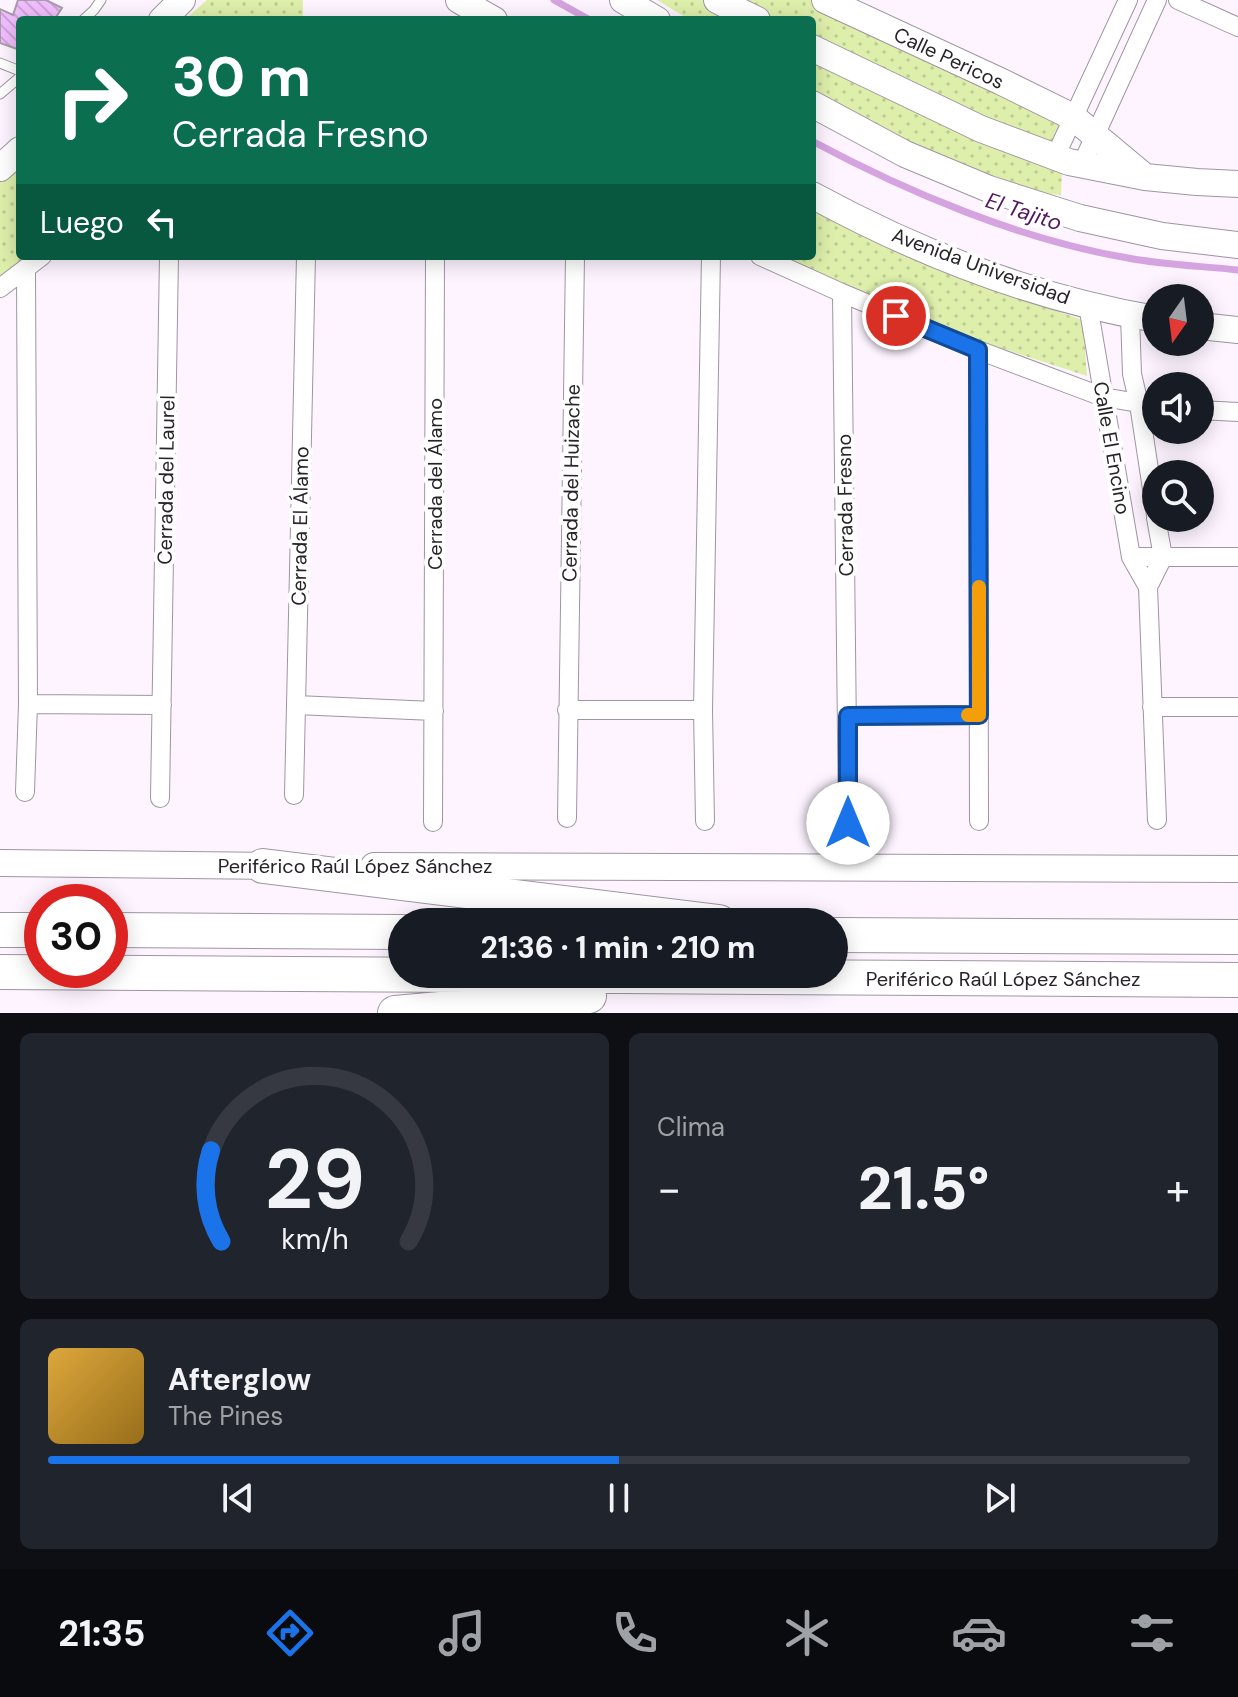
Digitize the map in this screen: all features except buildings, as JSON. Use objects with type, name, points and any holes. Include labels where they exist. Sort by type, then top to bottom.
[{"type":"highway","points":[[263,866],[605,908]]},
{"type":"highway","points":[[0,930],[24,930]]},
{"type":"highway","points":[[128,930],[388,932]]},
{"type":"highway","points":[[848,935],[1238,937]]},
{"type":"highway","name":"Periférico Raúl López Sánchez","points":[[0,972],[388,975]]},
{"type":"highway","name":"Periférico Raúl López Sánchez","points":[[848,978],[1238,980]]},
{"type":"highway","points":[[395,1013],[667,988]]},
{"type":"street","points":[[166,16],[182,0]]},
{"type":"street","points":[[459,0],[487,16]]},
{"type":"street","points":[[623,0],[650,16]]},
{"type":"street","points":[[717,0],[749,16]]},
{"type":"street","name":"Calle Pericos","points":[[825,0],[1073,117],[1145,177]]},
{"type":"street","points":[[1055,157],[1128,0]]},
{"type":"street","points":[[1082,164],[1157,0]]},
{"type":"street","points":[[1178,0],[1238,27]]},
{"type":"street","points":[[816,50],[981,129],[1055,157],[1145,177],[1238,184]]},
{"type":"street","points":[[816,106],[905,154],[989,189],[1080,218],[1162,236],[1238,245]]},
{"type":"street","points":[[0,168],[16,154]]},
{"type":"street","name":"Avenida Universidad","points":[[816,197],[904,240],[988,274],[1088,305],[1142,317]]},
{"type":"street","points":[[0,288],[37,260]]},
{"type":"street","name":"Cerrada del Laurel","points":[[160,798],[169,260]]},
{"type":"street","name":"Cerrada El Álamo","points":[[294,795],[306,260]]},
{"type":"street","name":"Cerrada del Álamo","points":[[433,822],[435,260]]},
{"type":"street","name":"Cerrada del Huizache","points":[[567,818],[575,260]]},
{"type":"street","points":[[705,821],[703,710],[711,260]]},
{"type":"street","points":[[769,260],[978,350],[1103,397],[1142,404]]},
{"type":"street","points":[[25,792],[28,704],[26,269]]},
{"type":"street","name":"Cerrada Fresno","points":[[842,293],[848,823]]},
{"type":"street","name":"Calle El Encino","points":[[1088,305],[1131,557],[1148,587],[1157,820]]},
{"type":"street","name":"Calle El Encino","points":[[1142,322],[1132,374],[1142,395]]},
{"type":"street","points":[[1214,327],[1238,330]]},
{"type":"street","points":[[978,350],[979,821]]},
{"type":"street","points":[[1214,411],[1238,412]]},
{"type":"street","name":"Calle El Encino","points":[[1148,587],[1163,557],[1159,532]]},
{"type":"street","points":[[1131,557],[1238,557]]},
{"type":"street","points":[[28,704],[162,705]]},
{"type":"street","points":[[296,705],[434,711]]},
{"type":"street","points":[[1152,707],[1238,707]]},
{"type":"street","points":[[567,710],[703,710]]},
{"type":"street","points":[[848,716],[979,715]]},
{"type":"street","name":"Periférico Raúl López Sánchez","points":[[0,863],[1238,869]]},
{"type":"lane","points":[[87,16],[101,0]]},
{"type":"lane","points":[[0,94],[16,78]]},
{"type":"green space","points":[[207,0],[303,0],[303,16],[189,16]]},
{"type":"green space","points":[[657,0],[850,0],[1065,98],[1061,195],[999,188],[816,95],[816,16],[683,16]]},
{"type":"green space","points":[[16,167],[16,260],[34,260],[0,286],[0,181]]},
{"type":"green space","points":[[816,212],[945,270],[1083,320],[1087,376],[964,336],[777,260],[816,260]]},
{"type":"waterway","name":"El Tajito","points":[[554,0],[583,16]]},
{"type":"waterway","name":"El Tajito","points":[[816,143],[926,196],[1006,227],[1088,250],[1169,264],[1238,270]]},
{"type":"slow traffic","points":[[968,715],[979,715],[979,587]]},
{"type":"route","points":[[848,823],[848,716],[979,715],[978,350],[896,316]]}]
